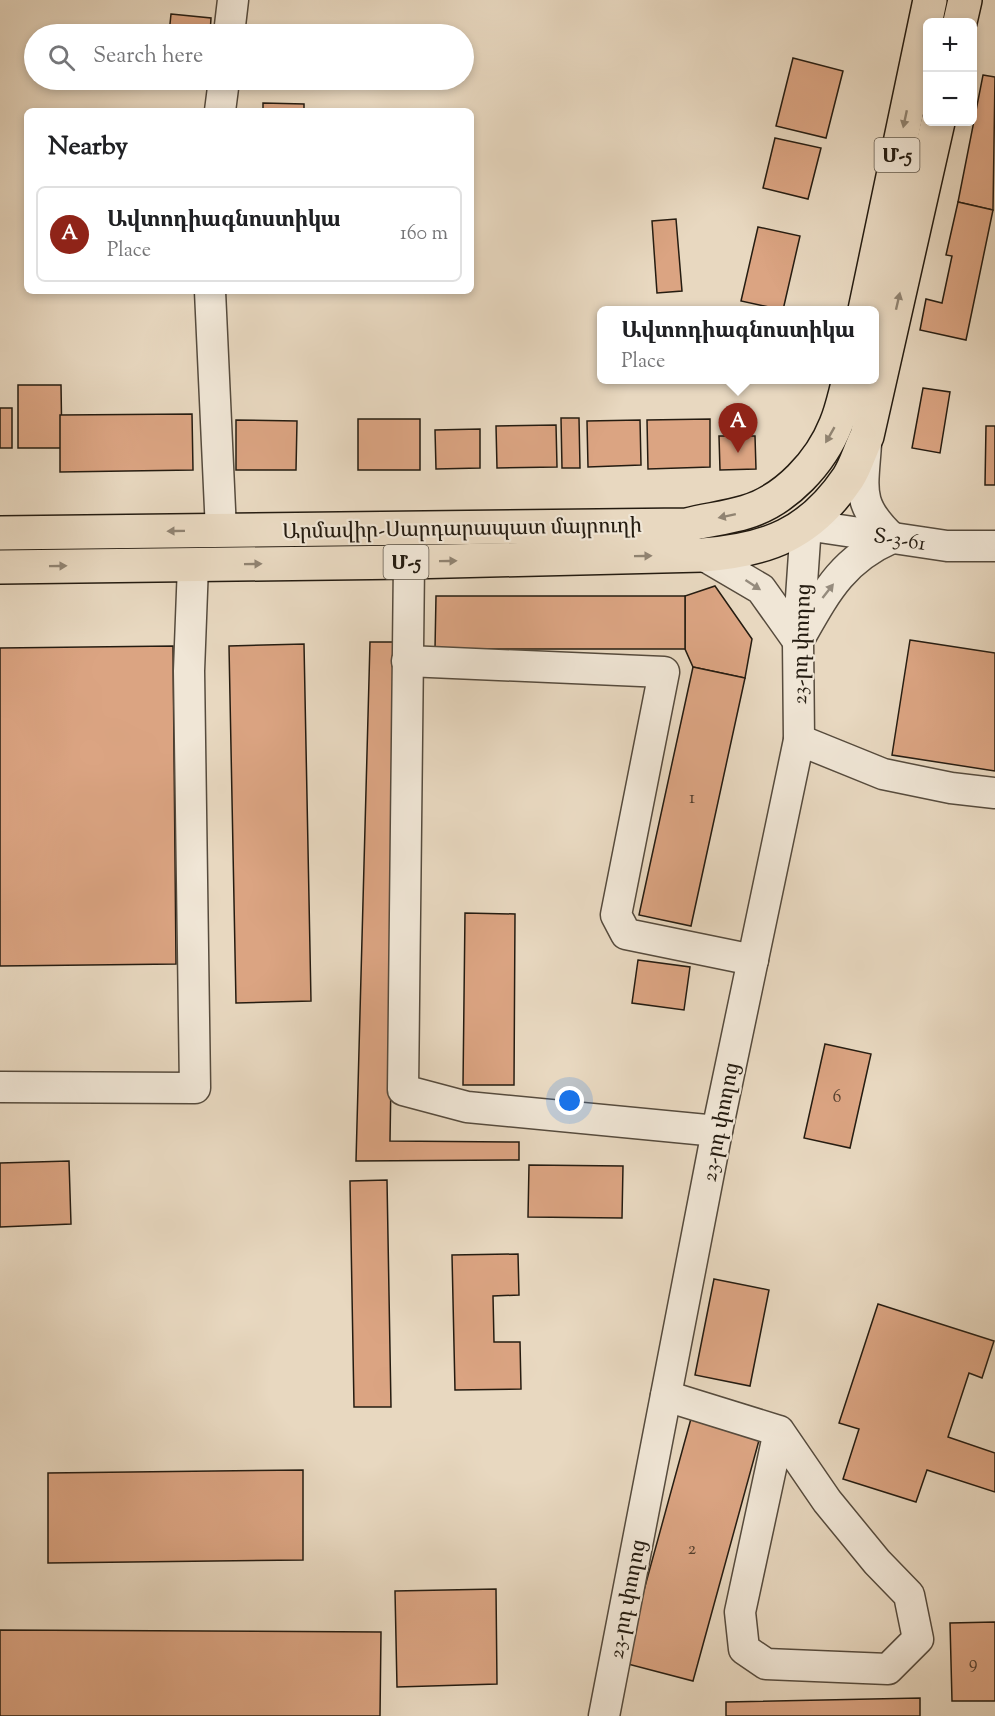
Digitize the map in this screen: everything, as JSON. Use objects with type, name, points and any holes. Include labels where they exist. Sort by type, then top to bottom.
[{"type":"highway","name":"Մ-5","points":[[866,306],[930,0]]},
{"type":"highway","points":[[961,18],[965,0]]},
{"type":"highway","name":"Արմավիր-Սարդարապատ մայրուղի","points":[[879,381],[937,126]]},
{"type":"highway","name":"Արմավիր-Սարդարապատ մայրուղի","points":[[0,533],[687,525],[748,512],[780,495],[798,480],[824,446],[836,425],[848,384]]},
{"type":"highway","name":"Արմավիր-Սարդարապատ մայրուղի","points":[[0,567],[409,562],[703,555],[754,549],[775,542],[806,525],[849,477],[866,438],[878,384]]},
{"type":"highway","points":[[780,495],[806,525]]},
{"type":"street","points":[[230,24],[233,0]]},
{"type":"street","points":[[220,108],[223,90]]},
{"type":"street","points":[[210,294],[221,531]]},
{"type":"street","points":[[703,555],[761,589],[798,641],[824,595],[859,554],[892,538],[875,521],[866,507],[863,487],[866,438]]},
{"type":"street","name":"Տ-3-61","points":[[806,525],[947,546],[995,546]]},
{"type":"street","name":"23-րդ փողոց","points":[[604,1716],[717,1131],[799,740],[798,641],[806,525]]},
{"type":"street","points":[[409,562],[402,1090],[467,1107],[717,1131]]},
{"type":"street","points":[[0,1087],[195,1088],[189,671],[193,565]]},
{"type":"street","points":[[407,661],[664,672],[616,915],[626,934],[753,960]]},
{"type":"street","points":[[799,740],[882,774],[951,788],[995,793]]},
{"type":"street","points":[[666,1396],[779,1431],[827,1501],[877,1562],[909,1594],[918,1639],[888,1669],[766,1664],[744,1649],[740,1612],[779,1431]]},
{"type":"building","points":[[171,14],[211,18],[211,24],[170,24]]},
{"type":"building","points":[[793,58],[843,71],[826,138],[776,126]]},
{"type":"building","points":[[983,75],[995,77],[993,210],[958,202],[973,126],[977,126],[977,105]]},
{"type":"building","points":[[263,103],[304,104],[304,108],[263,108]]},
{"type":"building","points":[[775,138],[821,148],[808,199],[763,188]]},
{"type":"building","points":[[958,202],[993,210],[966,340],[920,330],[926,299],[942,303],[952,256],[946,255]]},
{"type":"building","points":[[676,219],[682,291],[657,293],[652,221]]},
{"type":"building","points":[[758,227],[800,236],[784,306],[764,306],[741,301]]},
{"type":"building","points":[[18,385],[61,385],[62,448],[18,448]]},
{"type":"building","points":[[923,388],[950,392],[940,453],[912,448]]},
{"type":"building","points":[[0,408],[12,408],[12,448],[0,448]]},
{"type":"building","points":[[192,414],[193,470],[60,472],[60,415]]},
{"type":"building","points":[[561,418],[579,418],[580,468],[562,468]]},
{"type":"building","points":[[358,419],[420,419],[420,470],[358,470]]},
{"type":"building","points":[[710,419],[710,467],[648,469],[647,420]]},
{"type":"building","points":[[236,420],[297,421],[296,470],[236,470]]},
{"type":"building","points":[[640,420],[641,465],[588,467],[587,421]]},
{"type":"building","points":[[556,425],[557,467],[497,468],[496,426]]},
{"type":"building","points":[[986,426],[995,426],[995,485],[985,485]]},
{"type":"building","points":[[480,429],[480,468],[436,469],[435,430]]},
{"type":"building","points":[[719,436],[755,436],[756,469],[720,470]]},
{"type":"building","points":[[715,586],[752,639],[745,678],[693,667],[685,649],[685,596]]},
{"type":"building","points":[[436,596],[685,596],[685,649],[435,649]]},
{"type":"building","points":[[910,640],[995,653],[995,771],[892,755]]},
{"type":"building","points":[[370,642],[398,642],[390,1141],[519,1142],[519,1160],[356,1161]]},
{"type":"building","points":[[304,644],[311,1001],[236,1003],[229,646]]},
{"type":"building","points":[[173,646],[176,964],[0,966],[0,648]]},
{"type":"building","points":[[693,667],[745,678],[691,926],[639,915]]},
{"type":"building","points":[[465,913],[515,914],[514,1085],[463,1085]]},
{"type":"building","points":[[638,960],[690,967],[684,1010],[632,1003]]},
{"type":"building","points":[[825,1044],[871,1054],[850,1148],[804,1138]]},
{"type":"building","points":[[69,1161],[71,1224],[0,1227],[0,1163]]},
{"type":"building","points":[[529,1165],[623,1166],[622,1218],[528,1217]]},
{"type":"building","points":[[387,1180],[391,1407],[354,1407],[350,1181]]},
{"type":"building","points":[[518,1254],[519,1295],[493,1296],[494,1342],[520,1342],[521,1389],[455,1390],[452,1255]]},
{"type":"building","points":[[714,1279],[769,1290],[750,1386],[695,1375]]},
{"type":"building","points":[[878,1304],[994,1341],[982,1378],[969,1373],[948,1437],[995,1453],[995,1492],[927,1470],[916,1502],[843,1479],[859,1429],[839,1423]]},
{"type":"building","points":[[692,1415],[761,1433],[693,1681],[624,1663]]},
{"type":"building","points":[[303,1470],[303,1560],[48,1563],[48,1473]]},
{"type":"building","points":[[496,1589],[497,1684],[397,1687],[395,1591]]},
{"type":"building","points":[[995,1622],[995,1701],[952,1701],[950,1623]]},
{"type":"building","points":[[0,1630],[381,1632],[380,1716],[0,1716]]},
{"type":"building","points":[[920,1698],[920,1716],[726,1716],[726,1702]]},
{"type":"place","name":"Ավտոդիագնոստիկա","points":[[738,453]]}]
